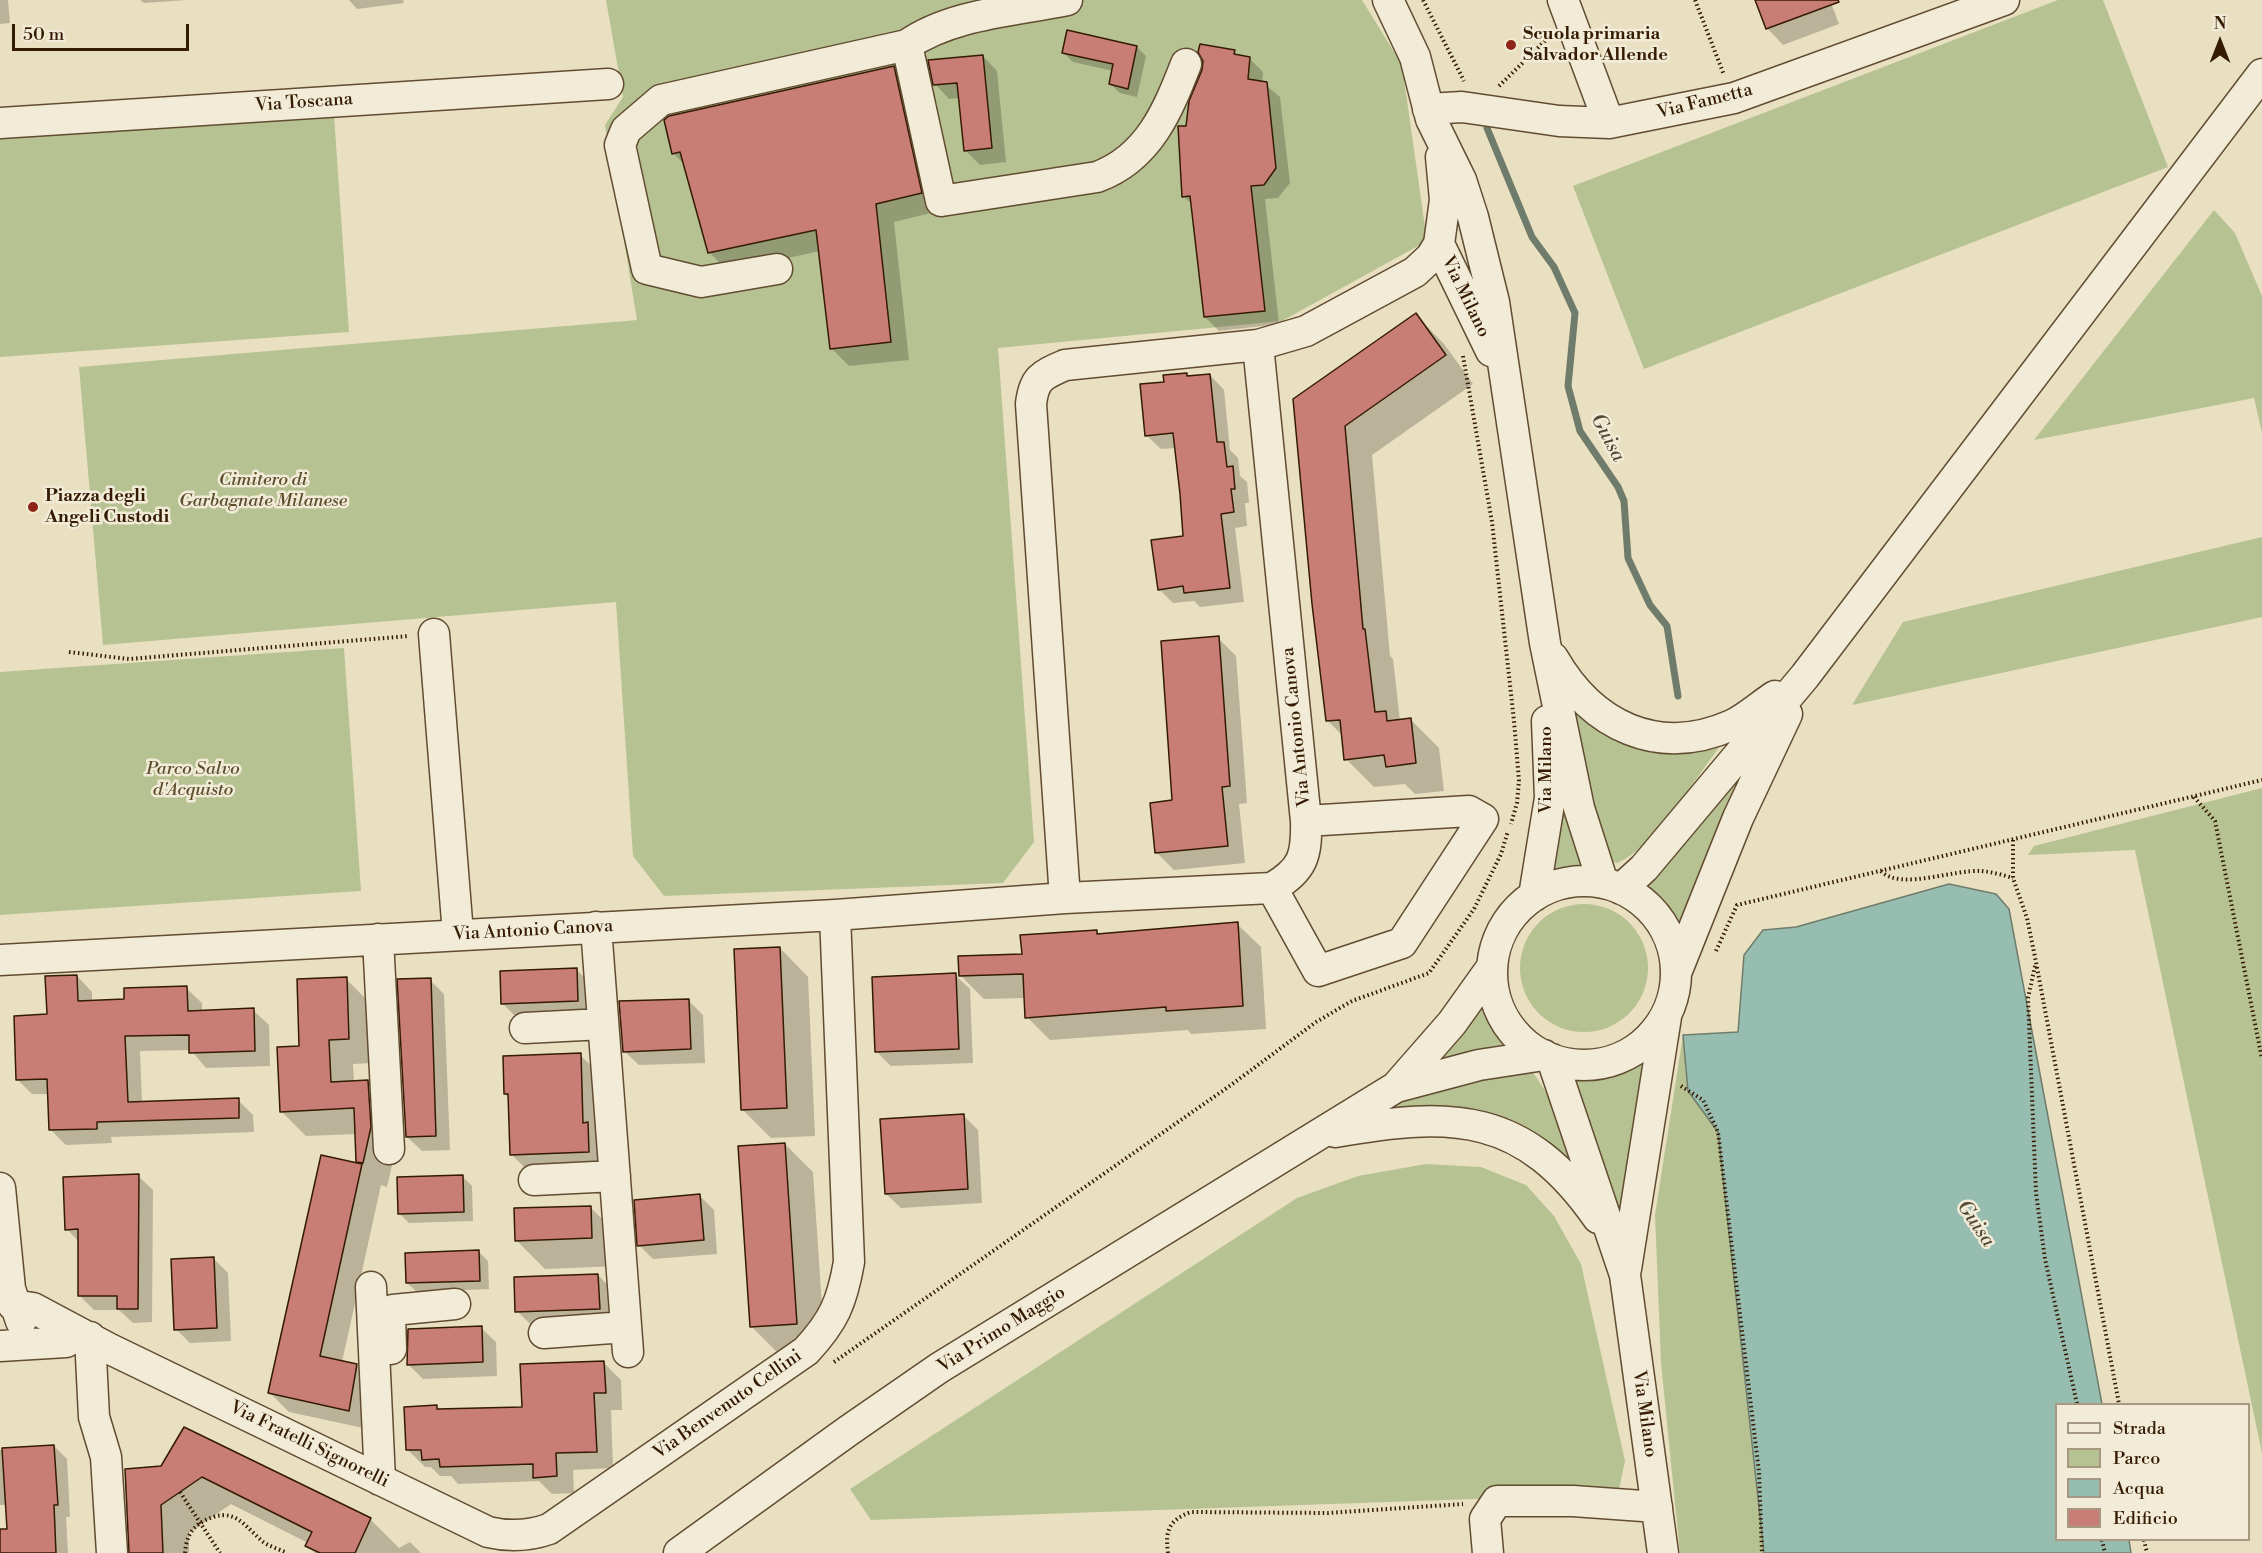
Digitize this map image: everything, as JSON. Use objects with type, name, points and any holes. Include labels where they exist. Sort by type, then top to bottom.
[{"type":"street","points":[[777,269],[701,282],[647,269],[620,145],[626,130],[661,100],[907,45],[925,33],[954,23],[1067,0]]},
{"type":"street","name":"Via Milano","points":[[1388,0],[1415,57],[1445,179],[1439,244],[1507,390]]},
{"type":"street","name":"Via Fametta","points":[[1432,119],[1478,109],[1559,120],[1609,123],[1734,98],[2004,0]]},
{"type":"street","points":[[1564,2],[1609,123]]},
{"type":"street","points":[[907,45],[941,201],[1097,177],[1115,169],[1132,156],[1160,124],[1186,64]]},
{"type":"street","points":[[1612,886],[1644,868],[1804,676],[2262,74]]},
{"type":"street","name":"Via Toscana","points":[[0,123],[608,84]]},
{"type":"street","name":"Via Milano","points":[[1432,119],[1461,180],[1486,266],[1545,643],[1579,808],[1612,886]]},
{"type":"street","points":[[1065,898],[1031,404],[1033,386],[1045,374],[1065,365],[1258,345],[1306,331],[1415,272],[1431,257],[1439,244],[1465,247],[1486,266]]},
{"type":"street","points":[[1415,272],[1444,274],[1457,280]]},
{"type":"street","name":"Via Antonio Canova","points":[[0,960],[834,915],[1065,898],[1272,888],[1290,878],[1300,865],[1306,841],[1306,821],[1258,345]]},
{"type":"street","points":[[434,634],[458,934]]},
{"type":"street","points":[[1545,643],[1565,679],[1600,715],[1632,733],[1663,739],[1698,735],[1733,724],[1804,676]]},
{"type":"street","name":"Via Milano","points":[[1534,896],[1550,798],[1545,643]]},
{"type":"street","points":[[1676,973],[1672,947],[1661,923],[1650,909],[1612,886],[1567,883],[1534,896],[1509,920],[1495,950],[1492,967],[1493,985],[1505,1019],[1515,1034],[1548,1057],[1585,1065],[1618,1058],[1647,1040],[1667,1012],[1676,973],[1738,818],[1804,676]]},
{"type":"street","points":[[1272,888],[1318,971],[1402,943],[1483,819],[1469,811],[1306,821]]},
{"type":"street","name":"Via Benvenuto Cellini","points":[[512,1536],[535,1534],[549,1529],[788,1364],[806,1351],[828,1328],[843,1297],[849,1262],[834,915]]},
{"type":"street","points":[[544,1333],[626,1340],[596,927]]},
{"type":"street","points":[[378,939],[389,1149]]},
{"type":"street","name":"Via Primo Maggio","points":[[686,1550],[848,1431],[939,1368],[1396,1087],[1452,1023],[1492,967]]},
{"type":"street","name":"Via Milano","points":[[1625,1275],[1667,1012]]},
{"type":"street","points":[[525,1028],[603,1024]]},
{"type":"street","name":"Via Milano","points":[[1548,1057],[1625,1275],[1663,1553]]},
{"type":"street","name":"Via Primo Maggio","points":[[1396,1087],[1479,1065],[1548,1057]]},
{"type":"street","name":"Via Primo Maggio","points":[[1322,1134],[1411,1120],[1451,1121],[1511,1136],[1545,1157],[1578,1189],[1599,1220],[1625,1275]]},
{"type":"street","points":[[534,1180],[615,1176]]},
{"type":"street","name":"Via Fratelli Signorelli","points":[[0,1188],[13,1305],[24,1326],[89,1343],[488,1532],[512,1536]]},
{"type":"street","points":[[371,1287],[380,1480]]},
{"type":"street","points":[[378,1428],[387,1424],[394,1414],[390,1315],[393,1310],[455,1304]]},
{"type":"street","points":[[0,1346],[89,1343],[94,1417],[106,1457],[112,1553]]},
{"type":"street","points":[[1488,1553],[1485,1519],[1497,1501],[1573,1501],[1657,1508]]},
{"type":"path","points":[[1423,0],[1478,109],[1551,35],[1564,2]]},
{"type":"path","points":[[1695,0],[1734,98]]},
{"type":"path","points":[[832,1363],[1231,1085],[1316,1022],[1352,1001],[1429,973],[1474,909],[1502,854],[1517,802],[1519,781],[1492,522],[1462,351]]},
{"type":"path","points":[[69,652],[129,659],[434,634]]},
{"type":"path","points":[[1715,954],[1737,905],[2262,780]]},
{"type":"path","points":[[2194,796],[2215,821],[2262,1059]]},
{"type":"path","points":[[2013,840],[2013,878],[2027,918],[2036,962],[2119,1403]]},
{"type":"path","points":[[1881,870],[1886,875],[1899,879],[1981,871],[2013,878]]},
{"type":"path","points":[[2036,962],[2028,998],[2036,1193],[2045,1259],[2077,1403]]},
{"type":"path","points":[[1658,1072],[1703,1100],[1718,1132],[1759,1472],[1762,1553]]},
{"type":"path","points":[[180,1492],[219,1553]]},
{"type":"path","points":[[1168,1553],[1169,1528],[1176,1517],[1191,1512],[1328,1513],[1497,1501]]},
{"type":"path","points":[[184,1553],[188,1536],[200,1523],[216,1516],[227,1516],[247,1524],[263,1542],[287,1553]]},
{"type":"green space","name":"Cimitero di Garbagnate Milanese","points":[[606,0],[1362,0],[1402,65],[1427,241],[1282,321],[998,348],[1034,842],[1003,883],[664,896],[633,856],[616,602],[103,645],[79,367],[637,320],[605,125],[623,97]]},
{"type":"green space","points":[[2058,0],[2103,0],[2168,167],[1644,369],[1573,186]]},
{"type":"green space","points":[[334,115],[349,332],[0,357],[0,139]]},
{"type":"green space","points":[[2214,210],[2235,233],[2262,296],[2262,433],[2254,398],[2034,440]]},
{"type":"green space","points":[[2262,537],[2262,617],[1852,705],[1903,622]]},
{"type":"green space","name":"Parco Salvo d'Acquisto","points":[[344,648],[361,891],[0,915],[0,672]]},
{"type":"green space","points":[[1582,714],[1716,739],[1721,745],[1659,828],[1631,855],[1617,863],[1608,860],[1591,804],[1576,716]]},
{"type":"green space","points":[[1557,749],[1582,865],[1547,874]]},
{"type":"green space","points":[[1746,770],[1695,883],[1682,919],[1677,921],[1664,904],[1642,885]]},
{"type":"green space","points":[[2262,788],[2262,1453],[2135,850],[2028,855],[2034,846]]},
{"type":"green space","points":[[1584,904],[1608,909],[1629,923],[1643,944],[1648,968],[1643,992],[1629,1013],[1608,1027],[1584,1032],[1560,1027],[1539,1013],[1525,992],[1520,968],[1525,944],[1539,923],[1560,909]]},
{"type":"green space","points":[[1482,995],[1495,1023],[1514,1046],[1430,1069]]},
{"type":"green space","points":[[1683,1035],[1688,1091],[1718,1132],[1764,1553],[1680,1553],[1661,1363],[1655,1215]]},
{"type":"green space","points":[[1649,1047],[1623,1216],[1613,1212],[1564,1072],[1588,1073],[1610,1070],[1630,1062]]},
{"type":"green space","points":[[1532,1071],[1546,1092],[1575,1158],[1571,1161],[1522,1128],[1480,1111],[1448,1108],[1392,1114],[1391,1106],[1443,1086],[1477,1078]]},
{"type":"green space","points":[[1426,1164],[1481,1167],[1526,1185],[1554,1216],[1581,1264],[1625,1461],[1618,1494],[871,1520],[850,1489],[1297,1198],[1358,1176]]},
{"type":"water","points":[[1949,884],[1996,894],[2009,909],[2102,1403],[2055,1403],[2055,1541],[2129,1541],[2131,1553],[1764,1553],[1718,1132],[1688,1091],[1683,1035],[1738,1032],[1744,955],[1763,930],[1796,927]]},
{"type":"building","points":[[1755,0],[1838,0],[1839,2],[1766,29]]},
{"type":"building","points":[[1067,30],[1137,46],[1128,89],[1109,84],[1113,64],[1062,53]]},
{"type":"building","points":[[1200,44],[1235,50],[1234,54],[1250,57],[1248,79],[1267,82],[1276,168],[1264,185],[1251,186],[1265,311],[1204,317],[1190,196],[1182,197],[1178,126],[1186,126],[1189,101],[1202,70],[1203,61],[1198,52]]},
{"type":"building","points":[[983,55],[992,148],[964,151],[957,83],[933,85],[928,60]]},
{"type":"building","points":[[894,66],[922,193],[876,204],[891,342],[830,349],[816,230],[708,253],[680,152],[672,154],[664,120],[669,116]]},
{"type":"building","points":[[1416,313],[1446,355],[1345,426],[1363,629],[1365,629],[1375,712],[1386,711],[1387,721],[1411,718],[1416,763],[1386,767],[1384,755],[1344,760],[1340,720],[1326,721],[1312,604],[1293,399]]},
{"type":"building","points":[[1187,373],[1187,376],[1210,374],[1217,442],[1224,442],[1227,467],[1233,466],[1235,489],[1231,489],[1234,512],[1221,514],[1230,588],[1184,593],[1183,586],[1158,590],[1151,540],[1183,536],[1180,494],[1173,433],[1145,436],[1140,384],[1164,382],[1163,375]]},
{"type":"building","points":[[1219,636],[1230,786],[1222,787],[1228,846],[1155,853],[1150,803],[1172,800],[1161,641]]},
{"type":"building","points":[[1238,922],[1243,1006],[1166,1011],[1166,1007],[1025,1018],[1023,974],[959,976],[958,956],[1022,954],[1020,935],[1097,930],[1097,934]]},
{"type":"building","points":[[780,947],[787,1108],[741,1110],[734,949]]},
{"type":"building","points":[[577,968],[578,1001],[501,1004],[500,971]]},
{"type":"building","points":[[956,973],[959,1049],[875,1052],[872,977]]},
{"type":"building","points":[[77,975],[78,1001],[124,999],[124,988],[187,986],[188,1011],[254,1008],[255,1051],[189,1053],[189,1035],[125,1036],[128,1102],[239,1098],[239,1118],[97,1122],[97,1129],[49,1130],[47,1079],[16,1080],[14,1016],[47,1014],[45,976]]},
{"type":"building","points":[[347,977],[349,1039],[329,1040],[331,1082],[368,1080],[371,1127],[363,1163],[356,1162],[354,1108],[280,1112],[277,1047],[299,1046],[297,979]]},
{"type":"building","points":[[431,978],[436,1136],[406,1137],[397,979]]},
{"type":"building","points":[[689,999],[691,1049],[623,1052],[619,1001]]},
{"type":"building","points":[[581,1053],[583,1123],[588,1122],[589,1152],[510,1155],[508,1094],[504,1094],[503,1056]]},
{"type":"building","points":[[964,1114],[968,1189],[885,1194],[880,1119]]},
{"type":"building","points":[[785,1143],[797,1324],[750,1327],[738,1146]]},
{"type":"building","points":[[321,1155],[362,1164],[320,1356],[357,1364],[349,1411],[268,1393]]},
{"type":"building","points":[[139,1174],[138,1309],[117,1309],[117,1296],[78,1296],[78,1229],[65,1230],[63,1177]]},
{"type":"building","points":[[463,1175],[464,1212],[398,1214],[397,1177]]},
{"type":"building","points":[[700,1194],[704,1240],[637,1246],[634,1200]]},
{"type":"building","points":[[591,1206],[592,1238],[515,1241],[514,1208]]},
{"type":"building","points":[[479,1250],[480,1281],[406,1283],[405,1253]]},
{"type":"building","points":[[214,1257],[217,1328],[174,1330],[171,1259]]},
{"type":"building","points":[[598,1274],[600,1309],[515,1312],[514,1277]]},
{"type":"building","points":[[482,1326],[483,1362],[407,1365],[408,1329]]},
{"type":"building","points":[[604,1361],[606,1393],[594,1393],[597,1452],[556,1453],[557,1476],[533,1478],[533,1464],[440,1467],[439,1459],[422,1460],[421,1450],[406,1450],[404,1407],[437,1405],[437,1409],[522,1407],[520,1364]]},
{"type":"building","points":[[184,1427],[371,1518],[355,1553],[320,1553],[305,1546],[312,1532],[202,1477],[161,1505],[163,1553],[129,1553],[125,1469],[161,1466]]},
{"type":"building","points":[[54,1445],[58,1505],[54,1505],[56,1553],[0,1553],[0,1529],[7,1529],[2,1448]]},
{"type":"waterway","name":"Guisa","points":[[1487,128],[1532,237],[1554,267],[1575,313],[1568,386],[1580,431],[1618,487],[1624,501],[1628,558],[1650,605],[1667,626],[1678,696]]},
{"type":"place","name":"Scuola primaria Salvador Allende","points":[[1511,45]]},
{"type":"place","name":"Piazza degli Angeli Custodi","points":[[33,507]]}]
